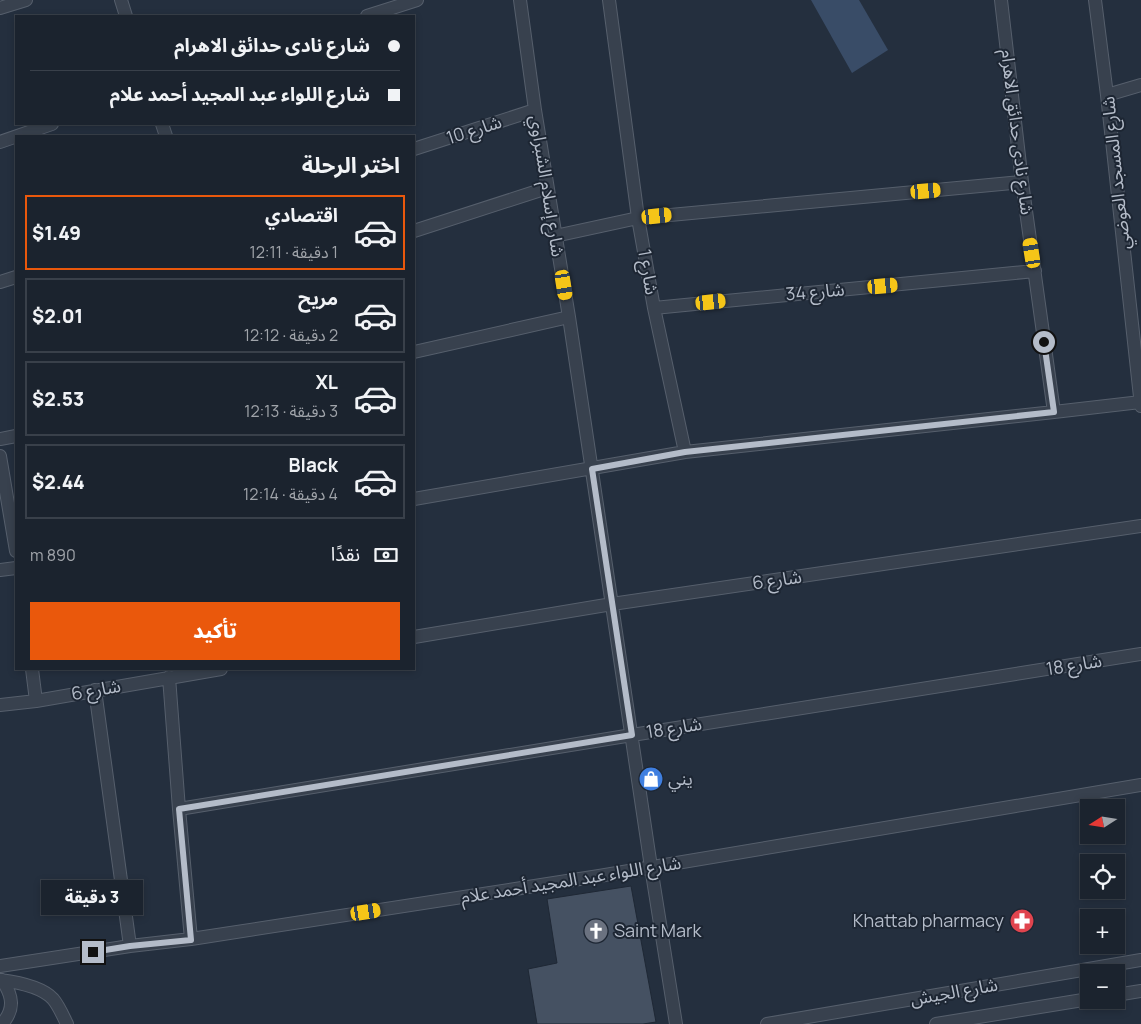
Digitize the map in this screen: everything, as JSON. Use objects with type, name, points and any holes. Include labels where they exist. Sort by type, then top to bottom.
[{"type":"street","points":[[0,8],[26,0]]},
{"type":"street","points":[[121,0],[126,15]]},
{"type":"street","points":[[368,15],[381,5],[417,0]]},
{"type":"street","name":"شارع إسلام الشبراوي","points":[[520,0],[535,110],[569,317],[676,1024]]},
{"type":"street","name":"شارع 1","points":[[609,0],[638,218],[654,308],[685,452]]},
{"type":"street","name":"شارع نادى حدائق الاهرام","points":[[1001,0],[1022,182],[1054,412]]},
{"type":"street","name":"شارع المسجد العوضي","points":[[1095,0],[1141,406]]},
{"type":"street","points":[[1107,95],[1141,85]]},
{"type":"street","name":"شارع 10","points":[[415,149],[535,110]]},
{"type":"street","points":[[20,135],[49,125]]},
{"type":"street","points":[[0,142],[15,137]]},
{"type":"street","points":[[555,236],[638,218],[1022,182]]},
{"type":"street","points":[[415,231],[548,188]]},
{"type":"street","name":"شارع 34","points":[[654,308],[1035,271]]},
{"type":"street","points":[[0,282],[15,277]]},
{"type":"street","points":[[415,352],[569,317]]},
{"type":"street","points":[[415,499],[685,452],[1141,402]]},
{"type":"street","points":[[0,439],[15,436]]},
{"type":"street","points":[[0,456],[15,544]]},
{"type":"street","name":"شارع 6","points":[[415,637],[612,604],[1141,526]]},
{"type":"street","points":[[0,570],[15,568]]},
{"type":"street","name":"شارع 18","points":[[179,809],[1141,654]]},
{"type":"street","points":[[32,670],[36,701]]},
{"type":"street","name":"شارع 6","points":[[0,705],[36,701],[214,670]]},
{"type":"street","points":[[169,677],[191,940]]},
{"type":"street","points":[[95,690],[130,946]]},
{"type":"street","name":"شارع اللواء عبد المجيد أحمد علام","points":[[0,966],[130,946],[191,940],[599,876],[1141,785]]},
{"type":"street","name":"شارع الجيش","points":[[767,1024],[1141,960]]},
{"type":"street","points":[[1,980],[9,990],[12,1001],[10,1013],[2,1024]]},
{"type":"street","points":[[1,980],[33,987],[42,991],[53,999],[67,1024]]},
{"type":"street","points":[[1125,994],[1141,991]]},
{"type":"street","name":"شارع الجيش","points":[[936,1024],[1080,1000]]},
{"type":"water","points":[[811,0],[859,0],[888,50],[852,73]]},
{"type":"building","name":"Saint Mark","points":[[631,886],[656,1022],[643,1024],[537,1024],[528,969],[557,963],[547,899]]},
{"type":"place","name":"يني","points":[[651,779]]},
{"type":"place","name":"Khattab pharmacy","points":[[1022,921]]},
{"type":"place","name":"Saint Mark","points":[[596,931]]},
{"type":"route","points":[[93,952],[191,940],[179,809],[632,735],[592,469],[685,452],[1054,412],[1044,342]]}]
